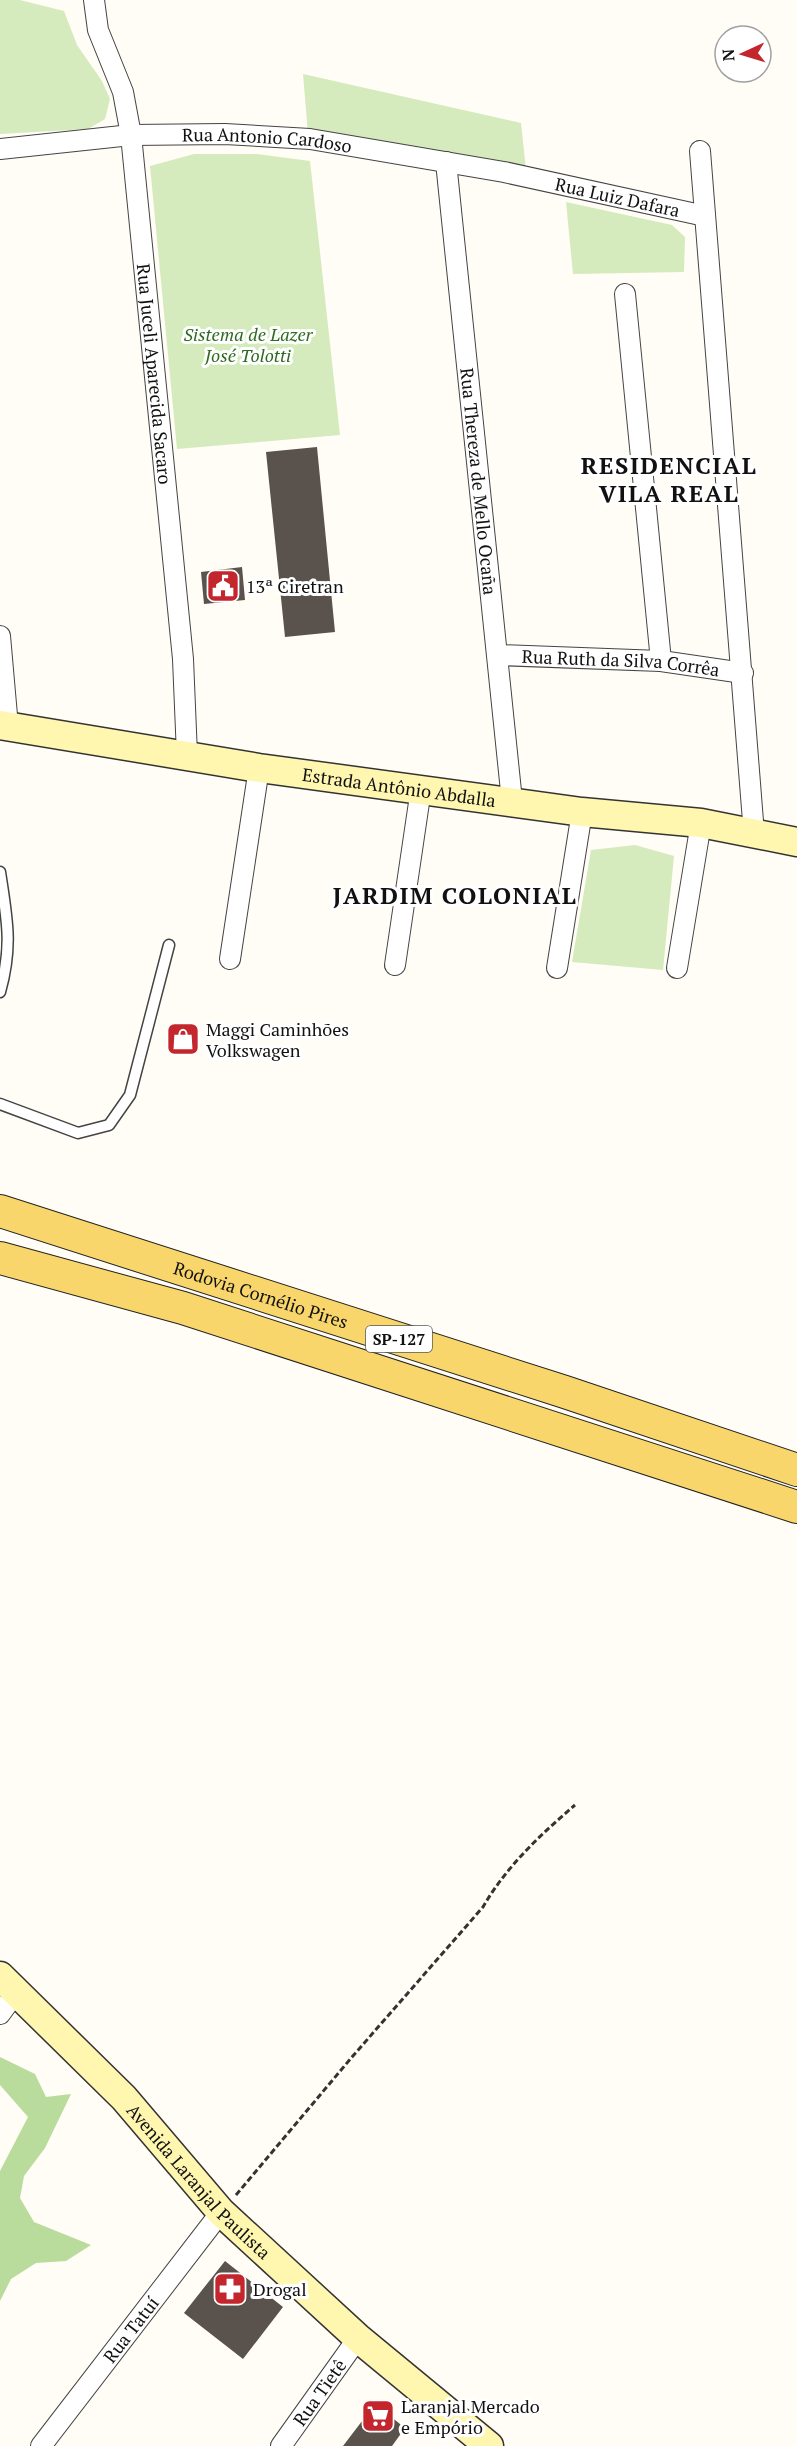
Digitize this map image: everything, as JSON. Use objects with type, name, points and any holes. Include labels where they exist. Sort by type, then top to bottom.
[{"type":"main road","name":"Rodovia Cornélio Pires","points":[[0,1211],[565,1392],[797,1470]]},
{"type":"main road","name":"Rodovia Cornélio Pires","points":[[0,1258],[183,1308],[797,1507]]},
{"type":"street","name":"Rua Juceli Aparecida Sacaro","points":[[94,0],[98,30],[123,92],[131,135],[183,659],[187,755]]},
{"type":"street","name":"Rua Antonio Cardoso","points":[[0,148],[131,135],[225,134],[310,139],[531,178]]},
{"type":"street","points":[[700,151],[754,834]]},
{"type":"street","name":"Rua Thereza de Mello Ocaña","points":[[446,162],[512,801]]},
{"type":"street","name":"Rua Luiz Dafara","points":[[531,178],[705,216]]},
{"type":"street","points":[[625,294],[661,661]]},
{"type":"street","points":[[0,636],[4,726]]},
{"type":"street","name":"Rua Ruth da Silva Corrêa","points":[[498,655],[661,661],[743,673]]},
{"type":"street","name":"Estrada Antônio Abdalla","points":[[4,726],[259,768],[582,812],[701,823],[797,843]]},
{"type":"street","points":[[230,958],[259,768]]},
{"type":"street","points":[[395,965],[421,789]]},
{"type":"street","points":[[557,968],[582,812]]},
{"type":"street","points":[[677,968],[701,823]]},
{"type":"street","name":"Avenida Laranjal Paulista","points":[[5,1994],[124,2098],[221,2212],[358,2338],[489,2446]]},
{"type":"street","name":"Rua Tatuí","points":[[41,2446],[221,2212]]},
{"type":"street","name":"Rua Tietê","points":[[281,2446],[358,2338]]},
{"type":"lane","points":[[0,872],[9,931],[6,970],[0,992]]},
{"type":"lane","points":[[0,1104],[78,1133],[109,1125],[130,1095],[169,945]]},
{"type":"path","points":[[221,2212],[483,1907],[497,1883],[544,1832],[575,1805]]},
{"type":"green space","points":[[0,0],[20,0],[64,11],[77,45],[102,81],[110,99],[105,119],[88,129],[0,134]]},
{"type":"green space","points":[[303,74],[521,123],[526,170],[308,134]]},
{"type":"green space","name":"Sistema de Lazer José Tolotti","points":[[194,154],[257,154],[310,161],[340,435],[177,449],[150,166]]},
{"type":"green space","points":[[566,202],[672,225],[685,237],[684,272],[573,274]]},
{"type":"green space","points":[[635,845],[674,856],[663,970],[572,962],[591,850]]},
{"type":"green space","points":[[0,2057],[35,2074],[46,2097],[71,2094],[45,2148],[24,2176],[20,2198],[34,2222],[91,2245],[66,2261],[36,2263],[11,2279],[0,2301],[0,2171],[28,2117],[0,2085]]},
{"type":"building","points":[[317,447],[335,632],[285,637],[266,452]]},
{"type":"building","name":"13ª Ciretran","points":[[242,567],[245,600],[204,604],[201,572]]},
{"type":"building","points":[[225,2261],[283,2307],[243,2359],[184,2313]]},
{"type":"building","name":"Laranjal Mercado e Empório","points":[[375,2404],[405,2428],[392,2446],[343,2446]]},
{"type":"place","name":"13ª Ciretran","points":[[223,586]]},
{"type":"place","name":"Maggi Caminhões Volkswagen","points":[[183,1039]]},
{"type":"place","name":"Drogal","points":[[230,2289]]},
{"type":"place","name":"Laranjal Mercado e Empório","points":[[378,2416]]},
{"type":"district","name":"RESIDENCIAL VILA REAL","points":[[669,479]]},
{"type":"district","name":"JARDIM COLONIAL","points":[[455,895]]}]
